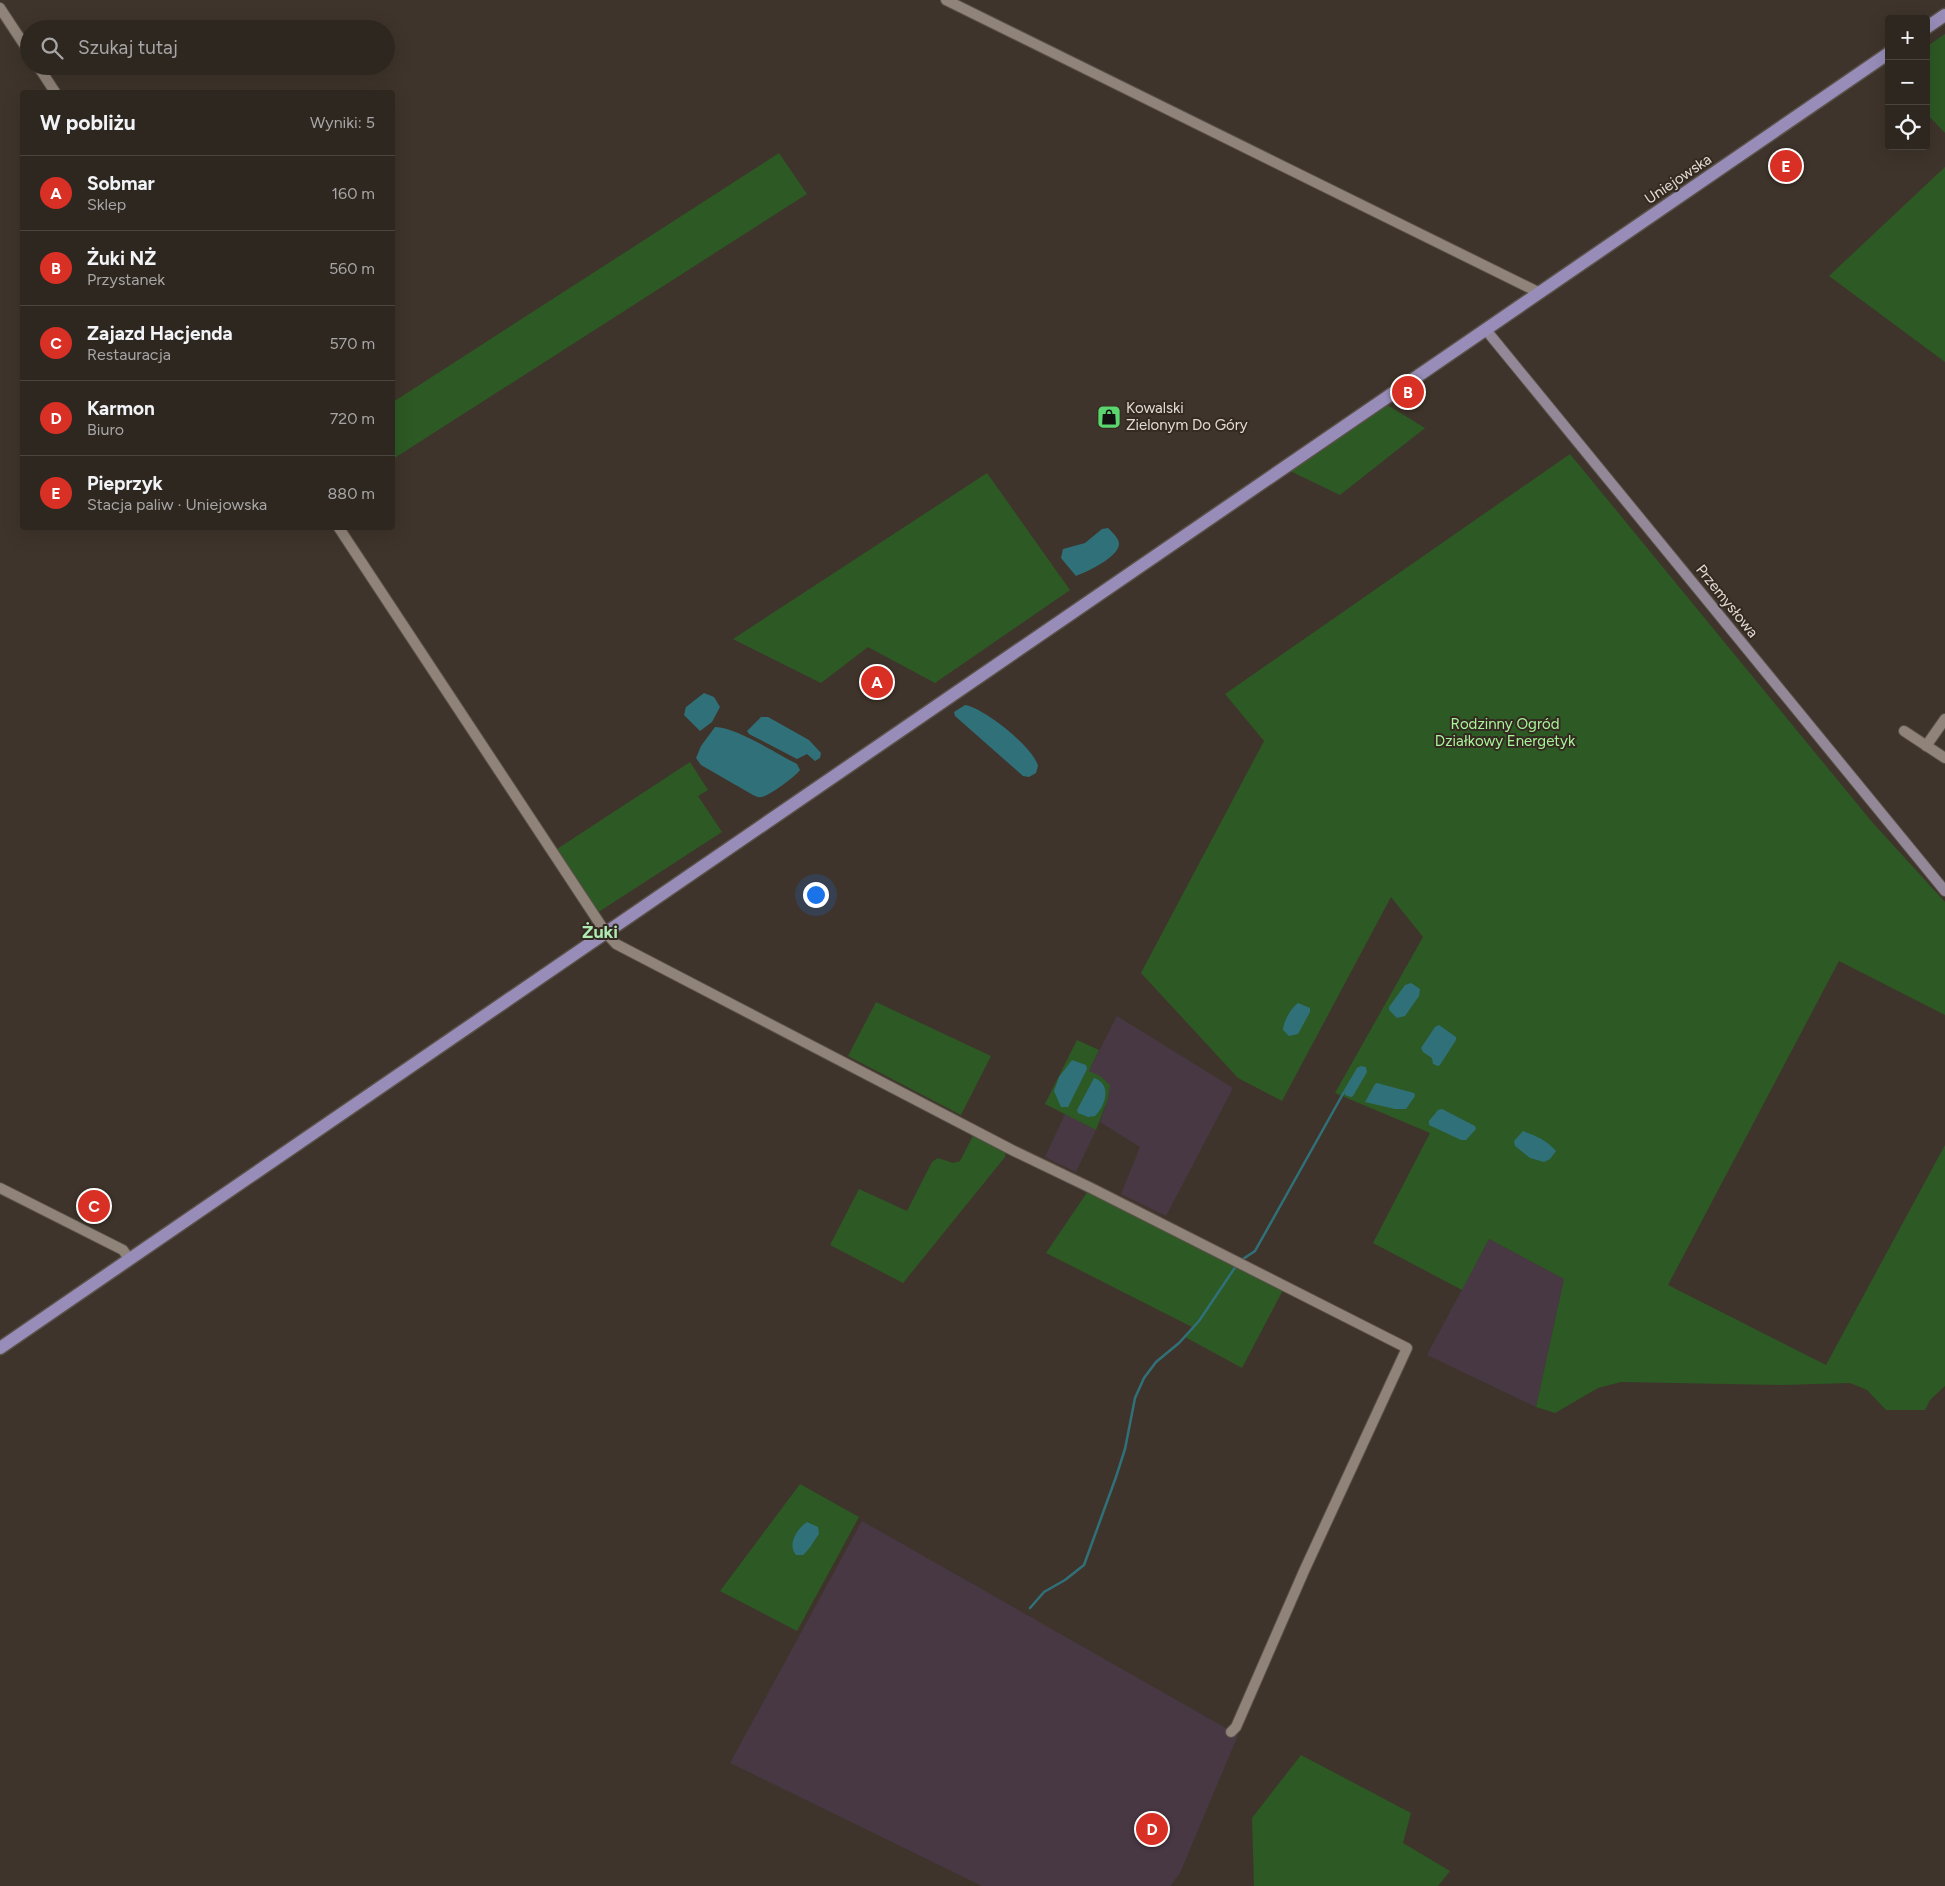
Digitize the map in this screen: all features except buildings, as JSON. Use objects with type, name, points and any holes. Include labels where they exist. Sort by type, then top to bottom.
[{"type":"main road","points":[[1930,25],[1945,15]]},
{"type":"main road","name":"Uniejowska","points":[[0,1348],[1885,56]]},
{"type":"main road","name":"Przemysłowa","points":[[1486,330],[1945,891]]},
{"type":"street","points":[[946,0],[1540,293]]},
{"type":"street","points":[[0,8],[20,38]]},
{"type":"street","points":[[44,75],[54,90]]},
{"type":"street","points":[[340,530],[606,933],[616,944],[1007,1147],[1407,1348],[1311,1555],[1236,1727],[1231,1732]]},
{"type":"street","points":[[1926,746],[1945,719]]},
{"type":"street","points":[[1904,731],[1945,758]]},
{"type":"street","points":[[0,1188],[123,1250],[130,1259]]},
{"type":"shaded area","points":[[1117,1016],[1233,1088],[1166,1216],[1121,1194],[1140,1147],[1100,1122],[1108,1099],[1089,1071]]},
{"type":"shaded area","points":[[1065,1114],[1096,1130],[1076,1172],[1045,1157]]},
{"type":"shaded area","points":[[1489,1239],[1564,1279],[1536,1407],[1427,1355]]},
{"type":"shaded area","points":[[862,1521],[1238,1735],[1180,1873],[1170,1886],[982,1886],[730,1763]]},
{"type":"green space","points":[[1945,34],[1945,133],[1930,117],[1930,44]]},
{"type":"green space","points":[[779,153],[807,194],[395,458],[395,401]]},
{"type":"green space","points":[[1945,167],[1945,362],[1829,276]]},
{"type":"green space","points":[[1384,403],[1425,428],[1340,495],[1290,471]]},
{"type":"green space","name":"Rodzinny Ogród Działkowy Energetyk","points":[[1570,454],[1872,822],[1945,902],[1945,1015],[1839,961],[1668,1285],[1826,1365],[1945,1145],[1945,1386],[1930,1400],[1925,1410],[1886,1410],[1867,1390],[1850,1383],[1783,1385],[1621,1382],[1598,1388],[1555,1413],[1536,1407],[1564,1279],[1489,1239],[1462,1290],[1373,1243],[1430,1133],[1335,1093],[1423,937],[1391,897],[1282,1101],[1238,1078],[1141,973],[1264,741],[1225,694]]},
{"type":"green space","points":[[987,473],[1070,590],[935,683],[868,647],[821,683],[733,639]]},
{"type":"green space","points":[[690,762],[708,790],[698,796],[722,832],[597,913],[557,849]]},
{"type":"green space","points":[[876,1002],[991,1056],[961,1115],[848,1056]]},
{"type":"green space","points":[[1077,1040],[1099,1050],[1089,1071],[1100,1076],[1110,1085],[1108,1099],[1096,1130],[1045,1104]]},
{"type":"green space","points":[[974,1134],[1006,1150],[1005,1157],[903,1283],[830,1245],[859,1189],[907,1211],[932,1162],[938,1158],[953,1163],[960,1161]]},
{"type":"green space","points":[[1088,1191],[1283,1290],[1242,1368],[1185,1337],[1192,1327],[1046,1253]]},
{"type":"green space","points":[[800,1484],[859,1517],[797,1631],[720,1591]]},
{"type":"green space","points":[[1301,1755],[1411,1813],[1403,1843],[1450,1871],[1438,1886],[1254,1886],[1252,1818]]},
{"type":"water","points":[[1108,528],[1115,535],[1119,543],[1114,554],[1102,563],[1076,576],[1061,558],[1063,549],[1085,543],[1102,529]]},
{"type":"water","points":[[704,693],[714,697],[720,707],[712,722],[700,731],[684,715],[686,707]]},
{"type":"water","points":[[965,705],[984,713],[1018,739],[1034,758],[1038,766],[1036,773],[1029,777],[1023,776],[955,716],[954,712]]},
{"type":"water","points":[[761,717],[768,717],[809,740],[821,753],[820,758],[815,761],[807,754],[797,759],[749,734],[747,731]]},
{"type":"water","points":[[715,727],[724,728],[756,742],[797,764],[800,770],[769,794],[760,797],[753,795],[701,765],[696,758],[701,746]]},
{"type":"water","points":[[1411,983],[1420,989],[1419,996],[1405,1016],[1397,1018],[1389,1010],[1389,1007],[1405,985]]},
{"type":"water","points":[[1298,1003],[1310,1008],[1310,1012],[1298,1034],[1289,1036],[1283,1030],[1283,1027],[1290,1012]]},
{"type":"water","points":[[1439,1025],[1456,1037],[1456,1040],[1438,1066],[1433,1064],[1432,1058],[1423,1052],[1421,1048],[1435,1027]]},
{"type":"water","points":[[1072,1060],[1086,1065],[1087,1069],[1068,1107],[1061,1107],[1054,1091],[1059,1077]]},
{"type":"water","points":[[1361,1066],[1366,1067],[1367,1072],[1353,1096],[1345,1095],[1344,1090],[1357,1068]]},
{"type":"water","points":[[1094,1078],[1103,1085],[1105,1095],[1099,1111],[1095,1116],[1088,1117],[1078,1113],[1077,1110]]},
{"type":"water","points":[[1377,1083],[1414,1093],[1415,1096],[1406,1109],[1395,1109],[1365,1102]]},
{"type":"water","points":[[1442,1109],[1475,1126],[1476,1129],[1466,1140],[1461,1140],[1429,1125],[1429,1121],[1438,1110]]},
{"type":"water","points":[[1523,1131],[1553,1147],[1556,1151],[1550,1159],[1544,1162],[1530,1158],[1515,1146],[1514,1141]]},
{"type":"water","points":[[807,1522],[818,1527],[819,1534],[803,1555],[796,1555],[793,1551],[794,1537]]},
{"type":"waterway","points":[[1240,1261],[1255,1251],[1344,1092]]},
{"type":"waterway","points":[[1030,1608],[1044,1592],[1065,1580],[1084,1565],[1125,1449],[1135,1398],[1144,1378],[1156,1362],[1179,1343],[1199,1321],[1236,1266]]},
{"type":"place","name":"Pieprzyk","points":[[1786,166]]},
{"type":"place","name":"Żuki NŻ","points":[[1408,392]]},
{"type":"place","name":"Kowalski Zielonym Do Góry","points":[[1109,417]]},
{"type":"place","name":"Sobmar","points":[[877,682]]},
{"type":"place","name":"Zajazd Hacjenda","points":[[94,1206]]},
{"type":"place","name":"Karmon","points":[[1152,1829]]},
{"type":"district","name":"Żuki","points":[[600,932]]}]
